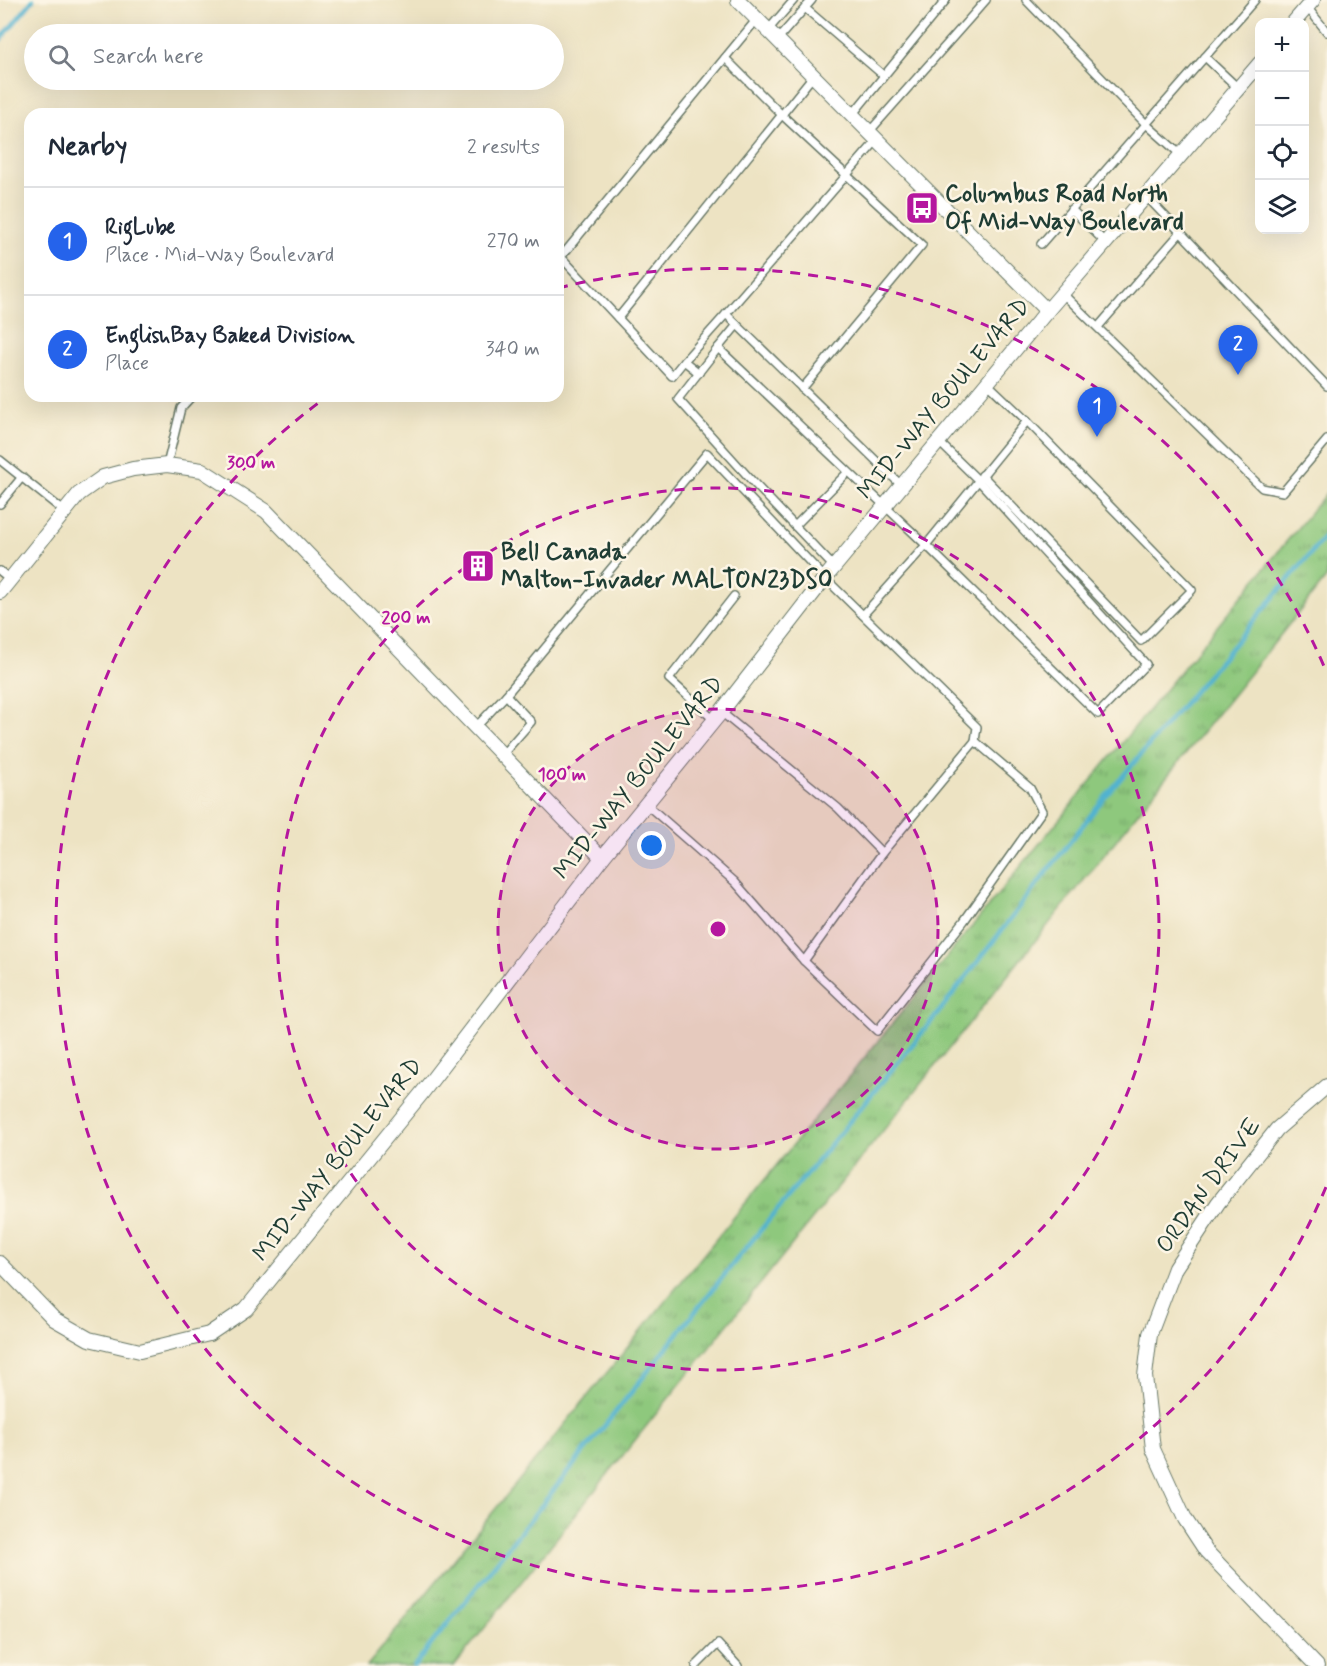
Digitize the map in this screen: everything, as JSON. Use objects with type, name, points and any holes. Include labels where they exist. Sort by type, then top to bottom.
[{"type":"street","points":[[738,0],[1047,311]]},
{"type":"street","points":[[1298,18],[1310,4]]},
{"type":"street","name":"MID-WAY BOULEVARD","points":[[0,1263],[54,1319],[89,1339],[140,1351],[208,1335],[246,1309],[422,1093],[602,858],[718,716],[829,572],[1062,293],[1255,69]]},
{"type":"street","points":[[0,592],[5,575],[65,512],[79,494],[103,477],[133,469],[167,465],[202,470],[266,511],[602,858]]},
{"type":"street","name":"ORDAN DRIVE","points":[[1317,1666],[1206,1551],[1185,1519],[1153,1449],[1145,1376],[1150,1334],[1175,1268],[1218,1203],[1277,1129],[1327,1086]]},
{"type":"lane","points":[[772,35],[794,0]]},
{"type":"lane","points":[[772,35],[806,8],[812,0]]},
{"type":"lane","points":[[852,115],[946,0]]},
{"type":"lane","points":[[564,260],[672,376],[847,175],[873,136],[986,0]]},
{"type":"lane","points":[[1026,0],[1146,124],[1181,155]]},
{"type":"lane","points":[[1041,244],[1255,0]]},
{"type":"lane","points":[[1310,4],[1327,32]]},
{"type":"lane","points":[[806,8],[883,75]]},
{"type":"lane","points":[[564,253],[757,20]]},
{"type":"lane","points":[[1205,57],[1238,88]]},
{"type":"lane","points":[[725,58],[782,115],[922,244],[802,389]]},
{"type":"lane","points":[[618,318],[813,76]]},
{"type":"lane","points":[[1146,196],[1327,386]]},
{"type":"lane","points":[[1071,209],[1106,243]]},
{"type":"lane","points":[[1098,327],[1181,232]]},
{"type":"lane","points":[[1062,293],[1262,488],[1283,492],[1327,440]]},
{"type":"lane","points":[[726,314],[902,486]]},
{"type":"lane","points":[[737,325],[678,399],[795,526],[862,615],[977,727],[975,741],[882,853],[804,961]]},
{"type":"lane","points":[[718,348],[926,545],[1098,714],[1146,664],[980,477]]},
{"type":"lane","points":[[684,361],[699,373]]},
{"type":"lane","points":[[938,441],[980,477],[1141,641],[1192,590],[987,383]]},
{"type":"lane","points":[[167,465],[181,408],[186,402]]},
{"type":"lane","points":[[862,615],[926,545],[1027,421]]},
{"type":"lane","points":[[476,727],[506,696],[707,453],[829,572]]},
{"type":"lane","points":[[0,460],[65,512]]},
{"type":"lane","points":[[795,526],[848,472]]},
{"type":"lane","points":[[0,504],[22,477]]},
{"type":"lane","points":[[734,596],[669,679],[838,808],[882,853]]},
{"type":"lane","points":[[502,755],[531,722],[506,696]]},
{"type":"lane","points":[[646,804],[735,882],[804,961],[877,1031],[964,921],[1042,811],[1030,788],[975,741]]},
{"type":"lane","points":[[696,1666],[718,1644],[738,1666]]},
{"type":"green space","points":[[1327,492],[1327,577],[454,1666],[367,1666]]},
{"type":"waterway","points":[[0,40],[33,0]]},
{"type":"waterway","points":[[414,1666],[733,1264],[939,1012],[1100,803],[1327,534]]},
{"type":"place","name":"Columbus Road North Of Mid-Way Boulevard","points":[[922,208]]},
{"type":"place","name":"EnglishBay Baked Division","points":[[1238,375]]},
{"type":"place","name":"RigLube","points":[[1097,437]]},
{"type":"place","name":"Bell Canada Malton-Invader MALTON23DS0","points":[[478,566]]}]
